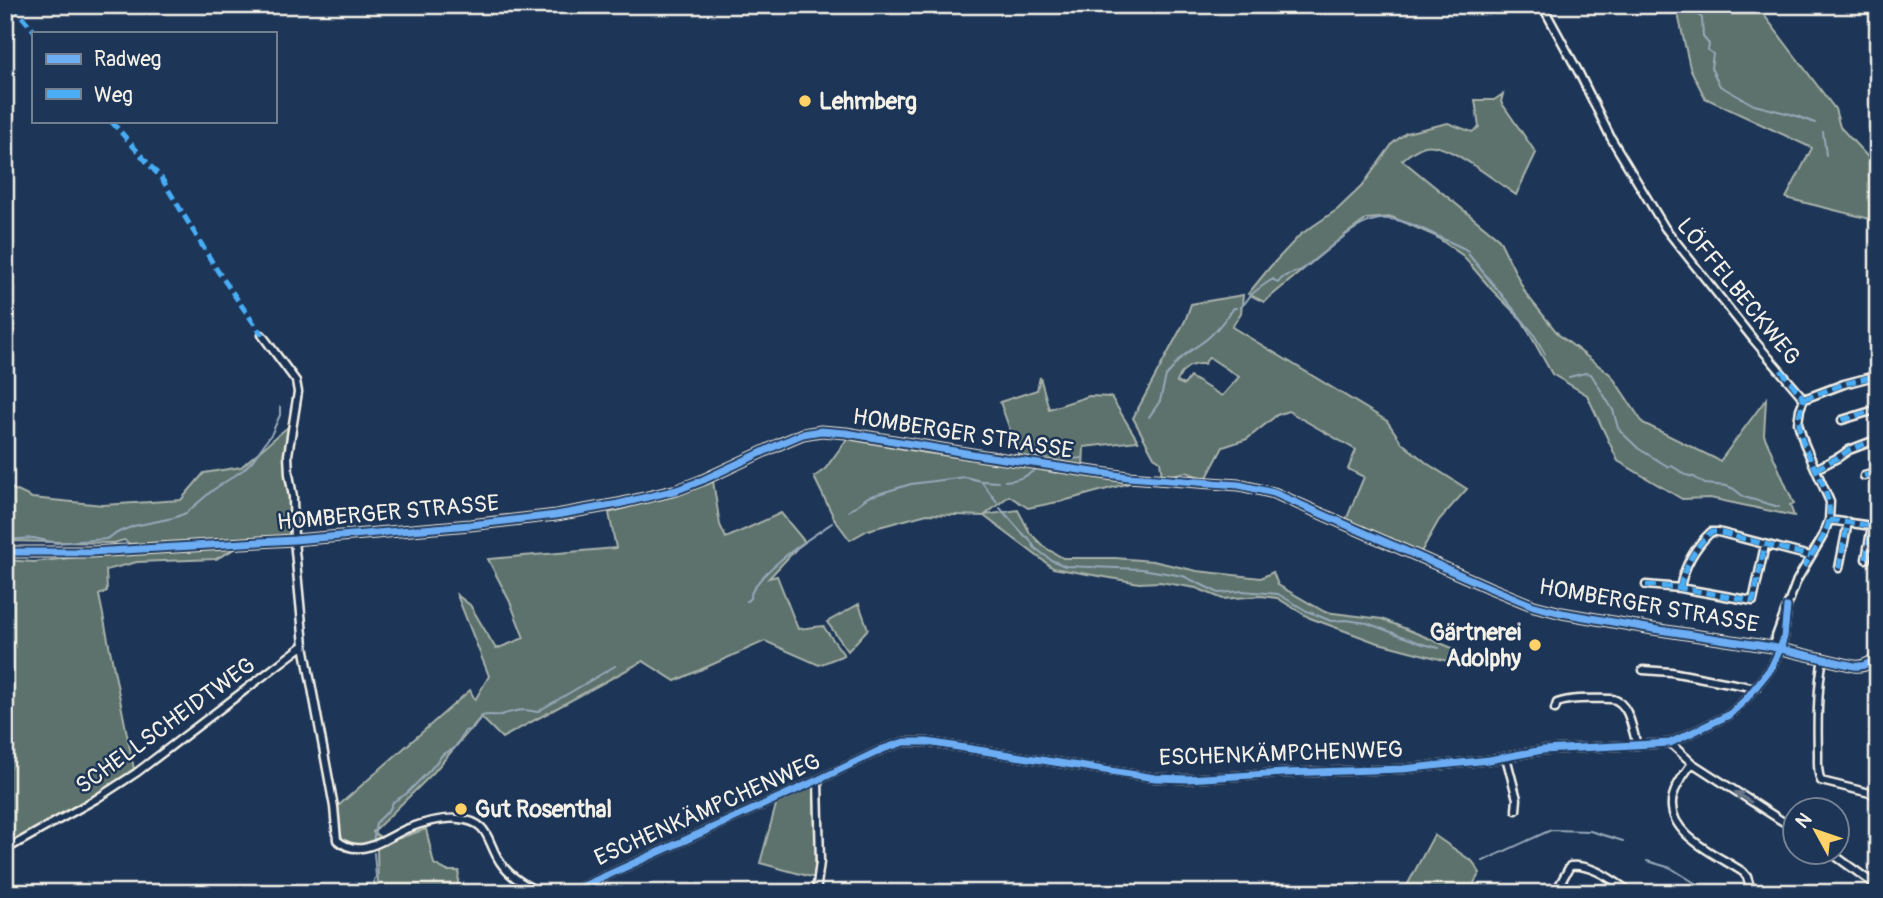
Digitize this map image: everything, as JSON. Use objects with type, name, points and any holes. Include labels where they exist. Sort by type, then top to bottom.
[{"type":"main road","name":"HOMBERGER STRASSE","points":[[5,552],[91,552],[294,540],[466,525],[587,510],[677,490],[803,434],[821,431],[1128,477],[1257,488],[1534,606],[1653,629],[1776,648],[1858,666],[1876,661]]},
{"type":"street","name":"LÖFFELBECKWEG","points":[[1542,5],[1611,138],[1665,228],[1804,399]]},
{"type":"street","name":"HOMBERGER STRASSE","points":[[262,335],[296,381],[298,392],[288,456],[294,540]]},
{"type":"street","points":[[1776,648],[1784,637],[1787,607],[1797,580],[1823,536],[1829,520],[1829,502],[1798,423],[1800,409],[1804,399],[1878,375]]},
{"type":"street","points":[[1842,420],[1878,409]]},
{"type":"street","points":[[1816,469],[1849,450],[1878,439]]},
{"type":"street","points":[[1864,476],[1878,472]]},
{"type":"street","points":[[1829,520],[1875,526],[1866,559]]},
{"type":"street","points":[[1839,568],[1847,522]]},
{"type":"street","points":[[1680,588],[1683,572],[1710,532],[1810,556]]},
{"type":"street","points":[[294,540],[304,645],[338,842],[347,847],[365,848],[377,845],[407,829],[445,819],[476,823],[485,830],[506,870],[543,893]]},
{"type":"street","points":[[1646,585],[1754,601],[1765,545]]},
{"type":"street","name":"SCHELLSCHEIDTWEG","points":[[5,850],[96,799],[136,773],[304,645]]},
{"type":"street","name":"ESCHENKÄMPCHENWEG","points":[[568,893],[883,748],[904,742],[927,742],[1155,778],[1188,779],[1403,769],[1544,750],[1670,743],[1738,709],[1770,667],[1776,648]]},
{"type":"street","points":[[1824,658],[1816,730],[1818,773],[1821,781],[1878,795]]},
{"type":"street","points":[[1643,670],[1671,672],[1756,688]]},
{"type":"street","points":[[1555,709],[1560,702],[1572,700],[1619,701],[1626,710],[1637,745]]},
{"type":"street","points":[[1670,743],[1692,763],[1782,821]]},
{"type":"street","points":[[1506,757],[1517,799],[1516,810]]},
{"type":"street","points":[[1692,763],[1672,799],[1675,818],[1688,835],[1707,852],[1744,872],[1752,893]]},
{"type":"street","points":[[816,893],[820,862],[818,780]]},
{"type":"street","points":[[1555,893],[1570,866],[1576,865],[1598,872],[1632,893]]},
{"type":"street","points":[[1849,866],[1878,885]]},
{"type":"green space","points":[[1676,5],[1759,5],[1835,109],[1840,127],[1878,168],[1878,221],[1786,198],[1812,148],[1705,98],[1690,68]]},
{"type":"green space","points":[[1503,94],[1501,102],[1536,153],[1516,195],[1459,156],[1434,146],[1422,147],[1402,160],[1499,239],[1526,294],[1559,335],[1611,375],[1643,423],[1720,461],[1766,399],[1764,435],[1794,504],[1790,505],[1794,516],[1710,498],[1682,499],[1618,461],[1587,395],[1552,374],[1522,320],[1462,255],[1435,236],[1392,217],[1367,219],[1264,302],[1248,294],[1300,235],[1338,209],[1362,186],[1393,143],[1406,133],[1448,123],[1472,132],[1479,127],[1475,100],[1494,100]]},
{"type":"green space","points":[[1243,295],[1241,313],[1232,327],[1387,421],[1402,443],[1428,464],[1467,489],[1439,520],[1421,552],[1346,520],[1364,477],[1348,469],[1356,450],[1288,411],[1277,415],[1247,439],[1223,447],[1206,479],[1186,472],[1162,477],[1160,461],[1154,457],[1133,418],[1185,321],[1191,304]],"holes":[[[1209,357],[1239,377],[1222,396],[1190,377],[1184,385],[1177,382],[1187,368],[1204,364]]]},
{"type":"green space","points":[[1040,377],[1049,409],[1089,396],[1111,397],[1138,441],[1084,447],[1083,469],[1019,455],[1000,402],[1037,390]]},
{"type":"green space","points":[[289,426],[284,455],[290,502],[290,533],[287,536],[130,544],[124,540],[114,543],[5,541],[5,485],[32,498],[103,505],[181,500],[204,473],[241,467]]},
{"type":"green space","points":[[847,439],[926,453],[1137,481],[1028,508],[1009,496],[985,515],[1018,510],[1030,533],[1044,547],[1063,558],[1153,561],[1197,571],[1261,578],[1273,572],[1278,585],[1325,612],[1382,619],[1457,650],[1447,661],[1375,642],[1310,618],[1277,598],[1261,596],[1223,599],[1196,588],[1160,582],[1139,583],[1053,568],[984,516],[927,514],[868,530],[850,540],[835,520],[814,477],[825,469]]},
{"type":"green space","points":[[713,481],[720,525],[726,538],[781,513],[805,542],[769,578],[777,576],[798,629],[823,626],[844,655],[819,665],[765,641],[675,681],[643,661],[502,738],[481,717],[433,773],[373,832],[388,842],[426,829],[434,864],[447,871],[459,871],[457,893],[378,893],[377,847],[343,841],[337,822],[337,807],[470,690],[475,700],[489,676],[457,595],[470,605],[496,649],[524,638],[510,602],[488,559],[616,548],[609,513]]},
{"type":"green space","points":[[240,546],[216,559],[137,562],[106,570],[107,591],[99,595],[134,769],[95,797],[5,845],[5,560],[34,562],[132,551]]},
{"type":"green space","points":[[859,604],[868,629],[848,651],[827,622]]},
{"type":"green space","points":[[810,786],[816,788],[815,878],[760,863],[776,805]]},
{"type":"green space","points":[[1434,835],[1473,862],[1480,873],[1471,893],[1403,893]]},
{"type":"waterway","points":[[1698,5],[1703,37],[1709,44],[1708,50],[1713,54],[1711,68],[1720,86],[1754,105],[1815,123]]},
{"type":"waterway","points":[[1823,132],[1826,155]]},
{"type":"waterway","points":[[1240,307],[1265,284],[1273,279],[1278,283],[1286,276],[1303,269],[1359,226],[1385,219],[1399,221],[1468,251],[1533,333],[1545,354]]},
{"type":"waterway","points":[[1174,366],[1208,338],[1236,308]]},
{"type":"waterway","points":[[1149,417],[1160,401],[1166,376],[1173,368]]},
{"type":"waterway","points":[[1569,377],[1591,374],[1613,410],[1618,428],[1639,449],[1705,484],[1727,486],[1744,497],[1779,507]]},
{"type":"waterway","points":[[5,540],[34,538],[56,543],[106,539],[134,526],[186,513],[253,460],[272,433],[280,415],[280,407]]},
{"type":"waterway","points":[[1061,463],[1069,458],[1082,458]]},
{"type":"waterway","points":[[1005,481],[1022,478],[1036,469],[1056,473]]},
{"type":"waterway","points":[[849,511],[868,497],[911,484],[965,477],[981,481],[997,502]]},
{"type":"waterway","points":[[982,481],[998,482]]},
{"type":"waterway","points":[[1000,508],[1035,548],[1065,566],[1142,569],[1183,576],[1219,593],[1243,591],[1278,594],[1331,621],[1367,623],[1439,648]]},
{"type":"waterway","points":[[747,601],[772,567],[832,523]]},
{"type":"waterway","points":[[373,843],[376,823],[393,802],[406,794],[443,754],[454,749],[465,731],[473,729],[482,716],[523,710],[537,712],[615,666]]},
{"type":"waterway","points":[[1483,861],[1551,830],[1590,831],[1623,841]]},
{"type":"waterway","points":[[374,853],[376,893]]},
{"type":"waterway","points":[[1647,861],[1671,868],[1711,893]]},
{"type":"marked path","points":[[12,5],[35,32]]},
{"type":"marked path","points":[[112,122],[162,179],[217,270],[262,335]]},
{"type":"marked path","points":[[1781,370],[1804,399],[1799,417],[1800,431],[1829,506],[1825,532],[1804,567]]},
{"type":"marked path","points":[[1804,399],[1878,375]]},
{"type":"marked path","points":[[1842,420],[1878,409]]},
{"type":"marked path","points":[[1816,469],[1849,450],[1878,439]]},
{"type":"marked path","points":[[1864,476],[1878,472]]},
{"type":"marked path","points":[[1829,520],[1878,525]]},
{"type":"marked path","points":[[1839,568],[1848,522]]},
{"type":"marked path","points":[[1866,559],[1872,526]]},
{"type":"marked path","points":[[1680,588],[1691,558],[1711,532],[1810,556]]},
{"type":"marked path","points":[[1646,585],[1753,601],[1765,545]]},
{"type":"cycle path","points":[[5,552],[91,552],[294,540],[556,515],[677,490],[803,434],[821,431],[1128,477],[1239,485],[1274,493],[1534,606],[1653,629],[1772,647],[1854,666],[1868,664],[1878,655]]},
{"type":"cycle path","points":[[568,893],[883,749],[904,742],[927,742],[1155,778],[1188,779],[1403,769],[1489,760],[1543,750],[1670,743],[1729,715],[1746,699],[1771,668],[1780,649],[1787,607]]},
{"type":"place","name":"Lehmberg","points":[[805,101]]},
{"type":"place","name":"Gärtnerei Adolphy","points":[[1535,645]]},
{"type":"place","name":"Gut Rosenthal","points":[[461,809]]}]
